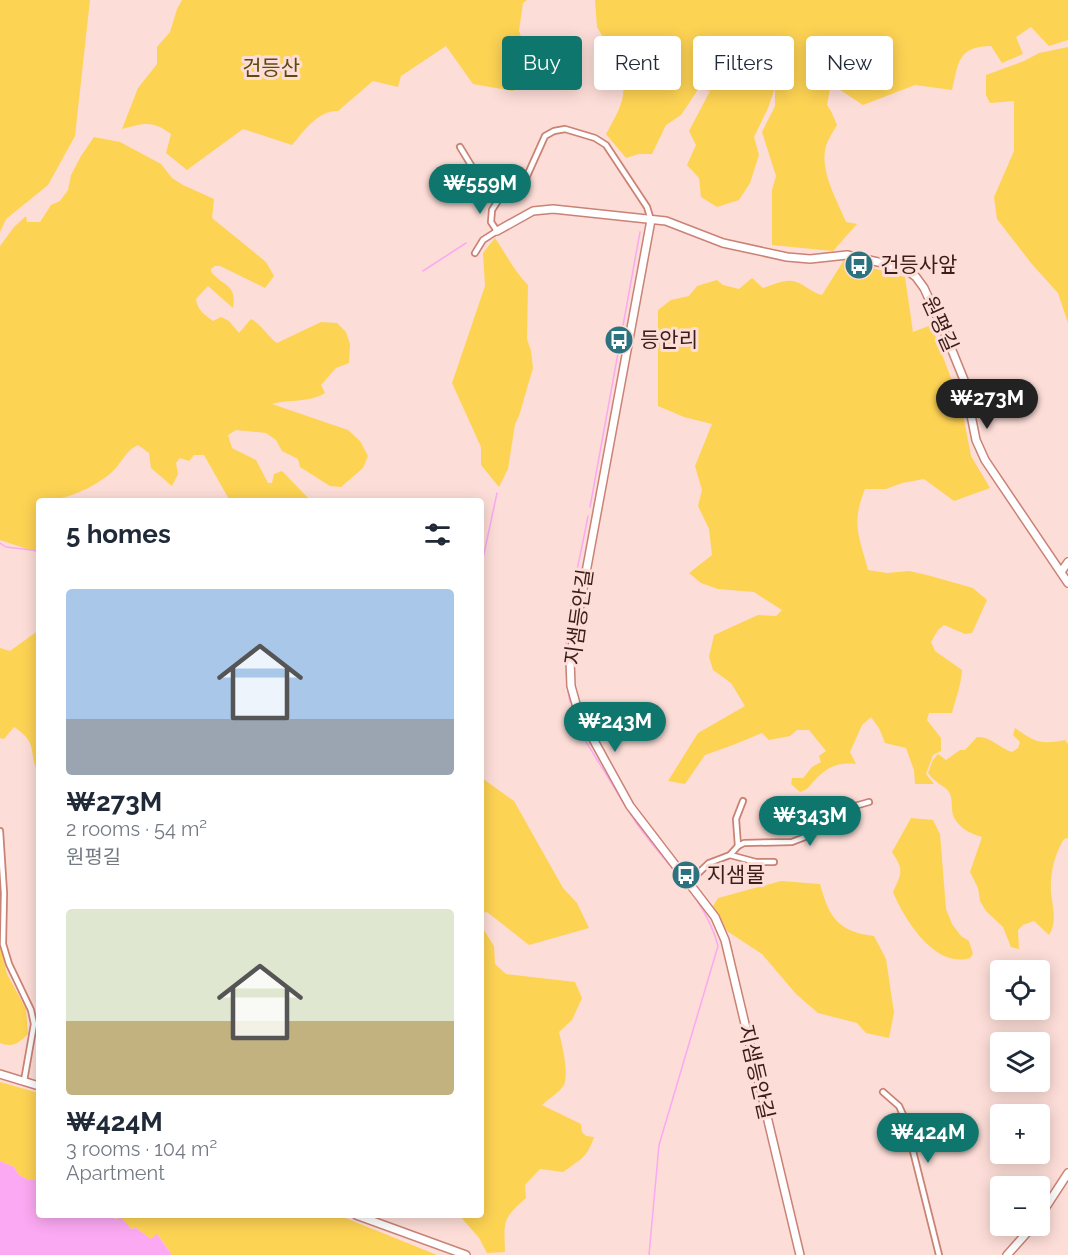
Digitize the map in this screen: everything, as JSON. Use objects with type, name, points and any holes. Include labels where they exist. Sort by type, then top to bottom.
[{"type":"street","points":[[476,253],[483,240],[533,211],[553,209],[651,220],[648,207],[606,146],[595,138],[565,129],[545,136],[523,182],[499,198],[492,210],[490,222],[497,231]]},
{"type":"street","points":[[460,147],[488,193],[499,198]]},
{"type":"street","name":"원평길","points":[[651,220],[666,221],[723,243],[787,257],[810,259],[847,255],[908,271],[916,277],[924,288],[964,381],[976,440],[985,460],[1068,583]]},
{"type":"street","name":"지샘등안길","points":[[651,220],[572,647],[570,668],[572,686],[578,711],[630,806],[715,917],[725,940],[800,1255]]},
{"type":"street","points":[[1061,572],[1068,562]]},
{"type":"street","points":[[738,846],[736,819],[743,801]]},
{"type":"street","points":[[688,883],[709,863],[730,855],[744,843],[792,842],[805,837],[816,817],[869,802]]},
{"type":"street","points":[[0,831],[4,893],[3,944],[9,964],[31,1010],[34,1024],[24,1081]]},
{"type":"street","points":[[730,855],[756,862],[774,862]]},
{"type":"street","points":[[0,1074],[36,1085]]},
{"type":"street","points":[[883,1092],[899,1106],[904,1119],[939,1255]]},
{"type":"street","points":[[1050,1201],[1068,1173]]},
{"type":"street","points":[[364,1218],[466,1255]]},
{"type":"street","points":[[1007,1255],[1024,1236]]},
{"type":"green space","points":[[0,0],[90,0],[75,136],[48,185],[6,219],[0,232]]},
{"type":"green space","name":"건등산","points":[[182,0],[527,0],[523,3],[519,31],[521,36],[502,36],[502,89],[473,84],[446,46],[401,76],[398,87],[373,81],[338,111],[318,118],[292,145],[243,129],[187,170],[166,153],[171,134],[158,126],[148,124],[122,129],[138,88],[157,64],[157,47],[170,32]]},
{"type":"green space","points":[[595,0],[1068,0],[1068,40],[1049,46],[1031,27],[1016,37],[1023,54],[1002,63],[991,46],[972,49],[966,53],[958,64],[952,90],[915,85],[863,105],[840,90],[893,90],[893,36],[806,36],[806,90],[830,90],[827,105],[837,125],[829,138],[824,155],[827,175],[846,222],[857,224],[833,251],[772,245],[772,190],[776,176],[762,132],[775,106],[775,90],[794,90],[794,36],[693,36],[693,90],[698,90],[681,115],[666,125],[652,154],[639,154],[626,158],[606,134],[621,104],[623,90],[681,90],[681,36],[602,36],[597,27]]},
{"type":"green space","points":[[1068,47],[1068,323],[1058,293],[997,219],[994,197],[1014,151],[1014,101],[990,103],[986,95],[986,75],[1039,53]]},
{"type":"green space","points":[[706,90],[774,90],[754,137],[759,155],[750,183],[739,200],[717,207],[701,197],[699,178],[687,165],[696,145],[689,131],[710,91]]},
{"type":"green space","points":[[94,137],[120,142],[161,164],[172,178],[214,199],[212,218],[266,262],[274,276],[265,288],[220,266],[211,269],[211,272],[231,290],[234,300],[233,308],[208,286],[196,299],[200,309],[213,321],[221,317],[229,321],[239,333],[251,319],[277,343],[321,322],[337,323],[346,332],[350,344],[349,363],[336,368],[321,385],[325,393],[306,400],[272,404],[348,430],[360,441],[368,456],[363,468],[341,487],[330,486],[300,467],[298,459],[282,451],[276,440],[266,433],[236,430],[228,435],[232,448],[256,460],[268,483],[272,483],[274,474],[282,471],[308,498],[228,498],[204,455],[194,455],[189,461],[180,458],[176,463],[178,474],[172,486],[151,468],[149,453],[138,445],[130,450],[112,472],[96,484],[61,498],[36,498],[36,552],[0,540],[0,246],[14,227],[26,216],[27,222],[40,222],[51,205],[60,201],[68,190],[71,175]]},
{"type":"green space","points":[[495,238],[528,285],[527,339],[533,368],[515,424],[508,469],[499,487],[481,465],[481,447],[452,383],[485,286],[483,253]]},
{"type":"green space","points":[[844,260],[905,277],[913,332],[931,325],[954,386],[971,456],[990,488],[954,501],[924,479],[886,489],[865,489],[858,511],[859,538],[868,570],[887,573],[909,571],[927,575],[973,588],[987,600],[972,633],[965,634],[944,625],[931,642],[935,651],[962,670],[952,713],[929,713],[927,720],[941,738],[941,751],[933,755],[926,774],[934,784],[915,784],[914,770],[906,748],[885,743],[879,728],[871,717],[862,725],[850,752],[856,764],[838,765],[828,769],[819,775],[807,789],[800,792],[791,784],[792,778],[803,778],[812,767],[821,762],[819,756],[826,751],[809,730],[797,730],[790,736],[769,740],[762,733],[705,755],[685,784],[668,781],[698,733],[745,706],[731,683],[713,670],[709,657],[714,635],[758,615],[776,616],[782,610],[754,592],[718,589],[701,583],[689,573],[712,555],[709,529],[698,506],[702,490],[695,466],[712,424],[684,417],[658,406],[658,310],[671,300],[689,296],[697,286],[717,280],[723,285],[739,289],[752,278],[763,288],[780,282],[792,281],[822,295]]},
{"type":"green space","points":[[36,632],[36,767],[30,744],[22,733],[14,727],[4,739],[0,738],[0,648],[10,651]]},
{"type":"green space","points":[[1015,728],[1038,741],[1065,740],[1068,744],[1068,838],[1064,839],[1061,845],[1052,872],[1053,925],[1049,935],[1034,921],[1023,925],[1018,930],[1019,949],[1011,947],[1003,927],[986,911],[970,872],[982,837],[969,832],[958,823],[953,815],[949,792],[928,773],[938,754],[946,760],[960,750],[965,750],[977,737],[986,738],[1012,752],[1018,748],[1020,742],[1013,735]]},
{"type":"green space","points":[[484,779],[514,801],[563,888],[577,903],[589,928],[529,945],[487,912],[484,913]]},
{"type":"green space","points":[[911,818],[933,820],[940,834],[946,909],[952,924],[961,936],[969,941],[973,954],[970,958],[957,959],[945,956],[933,949],[913,928],[893,892],[900,868],[892,852]]},
{"type":"green space","points":[[781,881],[820,884],[827,905],[837,921],[852,931],[874,936],[886,959],[894,1013],[889,1038],[866,1033],[857,1023],[818,1013],[796,994],[762,954],[727,931],[713,906],[718,898]]},
{"type":"green space","points":[[484,930],[494,946],[495,964],[506,974],[575,982],[582,998],[572,1020],[559,1032],[565,1066],[564,1085],[542,1105],[581,1124],[582,1132],[586,1136],[594,1137],[586,1154],[579,1161],[563,1172],[540,1169],[525,1185],[526,1198],[512,1211],[506,1221],[505,1252],[487,1253],[479,1238],[462,1218],[484,1218]]},
{"type":"green space","points":[[0,946],[7,974],[26,1009],[28,1034],[12,1045],[0,1043]]},
{"type":"green space","points":[[0,1082],[36,1092],[36,1180],[29,1180],[19,1175],[14,1167],[0,1161]]},
{"type":"green space","points":[[115,1218],[345,1218],[437,1255],[172,1255],[158,1235],[151,1239],[136,1228],[131,1229],[122,1220]]},
{"type":"shaded area","points":[[0,1161],[14,1167],[19,1175],[29,1180],[36,1180],[36,1218],[122,1218],[131,1229],[136,1228],[151,1239],[157,1234],[172,1255],[0,1255]]},
{"type":"waterway","points":[[590,507],[640,232]]},
{"type":"waterway","points":[[423,271],[466,243]]},
{"type":"waterway","points":[[484,554],[497,493]]},
{"type":"waterway","points":[[570,702],[566,656],[567,632],[588,516]]},
{"type":"waterway","points":[[0,543],[6,547],[36,551]]},
{"type":"waterway","points":[[571,709],[575,722],[637,824],[684,882],[704,912],[718,946],[659,1145],[649,1255]]},
{"type":"place","name":"건등사앞","points":[[859,265]]},
{"type":"place","name":"등안리","points":[[619,340]]},
{"type":"place","name":"지샘물","points":[[686,875]]}]
